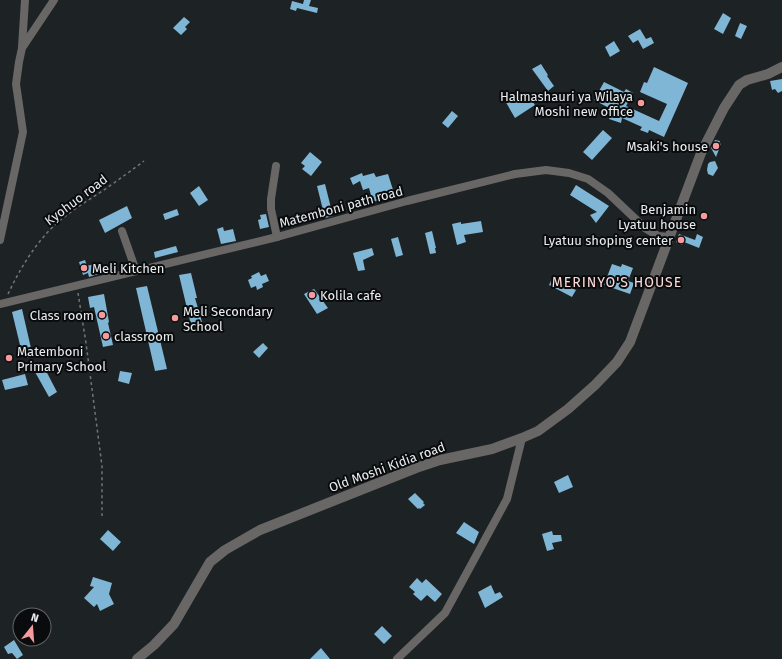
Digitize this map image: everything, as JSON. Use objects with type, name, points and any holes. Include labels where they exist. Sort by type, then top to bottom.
[{"type":"street","points":[[0,240],[23,132],[16,75],[22,48],[25,0]]},
{"type":"street","points":[[22,48],[54,0]]},
{"type":"street","name":"Old Moshi Kidia road","points":[[138,659],[174,624],[210,562],[225,550],[260,530],[416,468],[440,460],[492,449],[538,431],[568,409],[595,385],[617,362],[630,342],[701,153],[710,133],[732,95],[739,84],[768,74],[782,67]]},
{"type":"street","points":[[276,166],[271,209],[277,237]]},
{"type":"street","name":"Matemboni path road","points":[[2,303],[277,237],[407,201],[508,176],[546,170],[569,173],[588,179],[608,192],[645,228],[658,236],[670,236]]},
{"type":"street","points":[[122,231],[136,271]]},
{"type":"street","points":[[397,659],[445,613],[507,499],[522,438]]},
{"type":"path","name":"Kyohuo road","points":[[2,303],[29,256],[46,234],[74,210],[144,161]]},
{"type":"path","points":[[77,285],[102,466],[102,516]]},
{"type":"building","points":[[304,0],[311,0],[309,6],[318,8],[317,13],[297,8],[296,11],[290,9],[292,1],[303,4]]},
{"type":"building","points":[[723,13],[731,18],[723,34],[714,29]]},
{"type":"building","points":[[184,17],[190,22],[185,27],[187,29],[181,35],[173,28]]},
{"type":"building","points":[[740,23],[747,26],[741,39],[735,36]]},
{"type":"building","points":[[640,29],[646,39],[651,37],[654,43],[643,49],[638,40],[633,43],[628,36]]},
{"type":"building","points":[[614,41],[620,51],[610,57],[605,47]]},
{"type":"building","points":[[541,64],[554,86],[548,91],[532,69]]},
{"type":"building","points":[[654,67],[688,83],[664,137],[649,130],[648,133],[640,130],[642,127],[622,118],[621,123],[609,119],[611,109],[594,100],[604,82],[624,92],[626,89],[633,93],[626,106],[659,121],[667,104],[640,92],[644,82],[647,83]]},
{"type":"building","points":[[782,79],[782,91],[778,93],[775,89],[772,90],[770,81]]},
{"type":"building","points":[[511,95],[513,97],[516,95],[520,103],[530,97],[535,105],[515,118],[504,99]]},
{"type":"building","points":[[452,111],[458,116],[448,128],[442,123]]},
{"type":"building","points":[[603,130],[612,138],[592,160],[583,152]]},
{"type":"building","name":"Msaki's house","points":[[715,140],[720,141],[719,143],[721,144],[716,157],[711,148]]},
{"type":"building","points":[[310,152],[322,162],[311,176],[302,169],[305,166],[301,163]]},
{"type":"building","points":[[715,161],[718,168],[713,176],[708,174],[707,170],[708,164]]},
{"type":"building","points":[[362,173],[363,176],[374,173],[376,177],[388,174],[394,193],[381,197],[382,199],[373,202],[369,188],[363,190],[360,181],[353,185],[350,178]]},
{"type":"building","points":[[325,184],[333,216],[325,218],[317,186]]},
{"type":"building","points":[[576,185],[609,206],[596,223],[590,215],[597,212],[570,195]]},
{"type":"building","points":[[199,186],[208,200],[199,206],[190,193]]},
{"type":"building","points":[[127,206],[132,218],[105,233],[99,220]]},
{"type":"building","points":[[177,209],[179,215],[165,220],[163,214]]},
{"type":"building","points":[[266,214],[269,227],[260,229],[258,220],[261,219],[260,215]]},
{"type":"building","points":[[481,221],[483,232],[464,235],[466,242],[457,245],[452,224]]},
{"type":"building","points":[[223,227],[224,231],[233,229],[236,241],[221,244],[217,229]]},
{"type":"building","points":[[432,231],[436,253],[430,254],[425,233]]},
{"type":"building","points":[[679,234],[695,240],[697,234],[703,237],[699,248],[684,242],[682,245],[676,242]]},
{"type":"building","points":[[398,237],[403,255],[396,257],[391,239]]},
{"type":"building","points":[[176,246],[178,252],[155,258],[154,252]]},
{"type":"building","points":[[372,248],[374,255],[363,260],[365,270],[358,271],[353,253]]},
{"type":"building","points":[[85,260],[87,266],[94,264],[98,274],[89,277],[88,273],[83,275],[79,262]]},
{"type":"building","points":[[612,264],[621,267],[622,264],[633,268],[628,281],[634,283],[630,294],[604,285]]},
{"type":"building","points":[[259,272],[261,276],[266,274],[269,281],[262,284],[263,287],[257,290],[256,286],[251,288],[248,280],[252,278],[251,276]]},
{"type":"building","points":[[191,273],[197,298],[195,298],[202,322],[191,325],[179,275]]},
{"type":"building","points":[[552,279],[576,290],[572,297],[549,285]]},
{"type":"building","points":[[147,286],[167,369],[155,371],[136,288]]},
{"type":"building","points":[[314,289],[328,308],[317,314],[304,294]]},
{"type":"building","name":"Class room","points":[[104,294],[113,345],[103,347],[94,307],[90,308],[88,297]]},
{"type":"building","points":[[22,309],[33,357],[27,358],[20,345],[12,312]]},
{"type":"building","points":[[263,343],[268,348],[259,358],[253,352]]},
{"type":"building","points":[[44,367],[57,392],[49,397],[35,372]]},
{"type":"building","points":[[120,371],[132,373],[129,384],[118,381]]},
{"type":"building","points":[[25,374],[28,385],[5,390],[2,380]]},
{"type":"building","points":[[568,475],[573,487],[559,493],[554,482]]},
{"type":"building","points":[[415,493],[425,505],[420,509],[418,509],[408,499]]},
{"type":"building","points":[[464,522],[479,532],[474,544],[456,533]]},
{"type":"building","points":[[108,530],[121,542],[113,551],[100,539]]},
{"type":"building","points":[[552,531],[553,535],[561,535],[562,541],[552,543],[554,549],[547,551],[542,534]]},
{"type":"building","points":[[93,577],[112,583],[109,594],[114,604],[100,611],[97,604],[94,607],[84,598],[94,587],[90,586]]},
{"type":"building","points":[[417,578],[422,583],[426,579],[442,594],[435,602],[427,595],[421,601],[413,594],[415,592],[409,587]]},
{"type":"building","points":[[491,585],[495,594],[500,592],[503,597],[485,608],[478,592]]},
{"type":"building","points":[[382,626],[392,636],[384,644],[374,634]]},
{"type":"building","points":[[12,641],[12,647],[18,647],[23,655],[17,659],[12,653],[8,654],[4,647]]},
{"type":"building","points":[[321,648],[330,659],[310,659]]},
{"type":"place","name":"Halmashauri ya Wilaya Moshi new office","points":[[641,103]]},
{"type":"place","name":"Msaki's house","points":[[716,146]]},
{"type":"place","name":"Benjamin Lyatuu house","points":[[704,216]]},
{"type":"place","name":"Lyatuu shoping center","points":[[681,240]]},
{"type":"place","name":"Meli Kitchen","points":[[84,268]]},
{"type":"place","name":"Kolila cafe","points":[[312,295]]},
{"type":"place","name":"Class room","points":[[102,315]]},
{"type":"place","name":"Meli Secondary School","points":[[175,318]]},
{"type":"place","name":"classroom","points":[[106,336]]},
{"type":"place","name":"Matemboni Primary School","points":[[9,358]]},
{"type":"district","name":"MERINYO'S HOUSE","points":[[617,282]]}]
